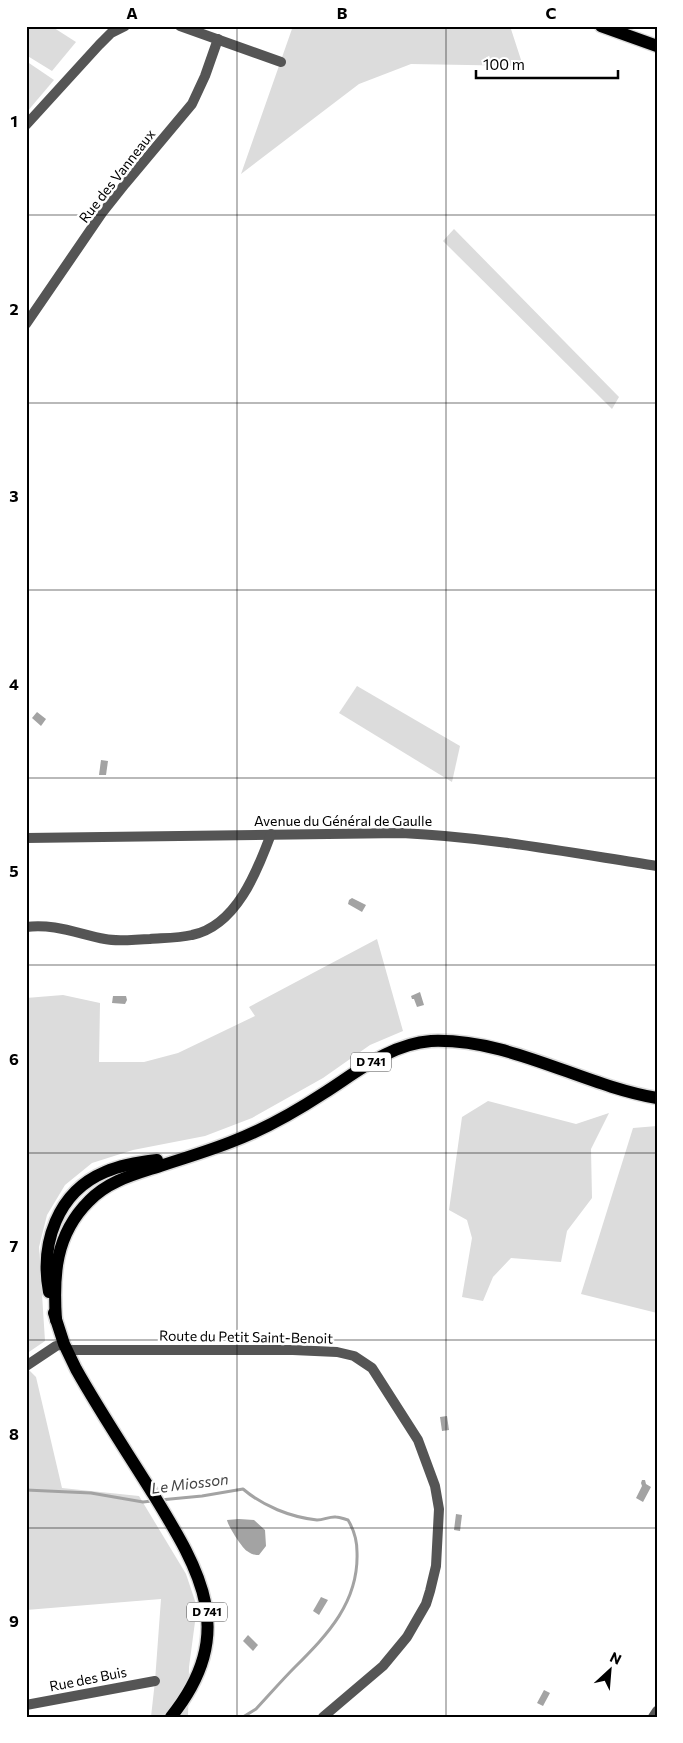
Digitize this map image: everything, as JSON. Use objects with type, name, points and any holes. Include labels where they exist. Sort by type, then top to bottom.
[{"type":"main road","points":[[601,26],[657,46]]},
{"type":"main road","name":"D 741","points":[[171,1717],[197,1676],[206,1640],[207,1617],[202,1585],[182,1542],[91,1396],[65,1347],[47,1284],[47,1250],[54,1222],[70,1198],[92,1178],[118,1167],[189,1155],[233,1142],[303,1106],[364,1066],[394,1050],[409,1045],[429,1042],[469,1043],[491,1047],[628,1092],[657,1098]]},
{"type":"street","points":[[26,126],[99,45],[111,33],[125,26]]},
{"type":"street","points":[[180,26],[281,62]]},
{"type":"street","name":"Rue des Vanneaux","points":[[26,324],[102,213],[192,104],[205,76],[218,40]]},
{"type":"street","name":"Avenue du Général de Gaulle","points":[[26,838],[402,833],[480,838],[657,866]]},
{"type":"street","points":[[26,927],[42,926],[108,939],[166,938],[193,935],[210,928],[225,918],[234,907],[249,882],[271,834]]},
{"type":"street","points":[[26,1366],[56,1346],[65,1347]]},
{"type":"street","name":"Route du Petit Saint-Benoit","points":[[65,1347],[338,1352],[354,1356],[372,1368],[418,1440],[434,1486],[439,1509],[436,1566],[426,1604],[407,1637],[383,1666],[323,1717]]},
{"type":"street","name":"Rue des Buis","points":[[26,1705],[155,1681]]},
{"type":"street","points":[[653,1717],[657,1711]]},
{"type":"shaded area","points":[[26,26],[51,26],[76,42],[52,71],[26,55]]},
{"type":"shaded area","points":[[293,26],[510,26],[523,66],[411,64],[359,84],[241,174]]},
{"type":"shaded area","points":[[26,61],[54,80],[26,113]]},
{"type":"shaded area","points":[[454,229],[619,397],[612,409],[443,241]]},
{"type":"shaded area","points":[[357,686],[460,746],[452,782],[339,713]]},
{"type":"shaded area","points":[[37,712],[46,719],[41,726],[32,718]]},
{"type":"shaded area","points":[[101,760],[108,761],[106,775],[99,775]]},
{"type":"shaded area","points":[[352,898],[366,905],[362,912],[348,904]]},
{"type":"shaded area","points":[[377,939],[403,1031],[370,1045],[323,1078],[252,1118],[205,1136],[133,1150],[92,1163],[65,1185],[47,1215],[39,1247],[45,1341],[26,1354],[26,998],[63,995],[100,1003],[99,1062],[144,1062],[178,1053],[255,1016],[249,1007]]},
{"type":"shaded area","points":[[420,992],[424,1005],[417,1007],[411,996]]},
{"type":"shaded area","points":[[113,996],[126,996],[127,1000],[125,1004],[112,1003]]},
{"type":"shaded area","points":[[488,1101],[576,1124],[609,1113],[591,1149],[592,1198],[567,1231],[561,1262],[511,1258],[493,1277],[483,1301],[462,1297],[472,1238],[467,1220],[449,1210],[462,1117]]},
{"type":"shaded area","points":[[657,1126],[657,1313],[581,1294],[633,1128]]},
{"type":"shaded area","points":[[26,1367],[36,1377],[62,1488],[139,1496],[186,1574],[197,1607],[189,1667],[188,1717],[151,1717],[161,1599],[26,1610]]},
{"type":"shaded area","points":[[447,1416],[449,1430],[442,1431],[440,1417]]},
{"type":"shaded area","points":[[642,1480],[645,1480],[646,1484],[651,1487],[643,1502],[636,1498],[642,1486]]},
{"type":"shaded area","points":[[456,1514],[462,1515],[460,1531],[454,1530]]},
{"type":"shaded area","points":[[227,1520],[254,1520],[265,1530],[266,1546],[259,1555],[251,1554],[245,1549],[232,1532]]},
{"type":"shaded area","points":[[321,1597],[328,1600],[319,1615],[313,1611]]},
{"type":"shaded area","points":[[248,1635],[258,1645],[253,1651],[243,1641]]},
{"type":"shaded area","points":[[544,1690],[550,1693],[543,1706],[537,1703]]},
{"type":"waterway","name":"Le Miosson","points":[[160,1500],[202,1496],[243,1489],[259,1501],[277,1510],[297,1516],[317,1520],[334,1517],[348,1520],[353,1531],[357,1548],[356,1570],[353,1586],[339,1616],[319,1642],[256,1709],[243,1717]]},
{"type":"waterway","name":"Le Miosson","points":[[26,1490],[91,1493],[143,1502],[152,1501]]}]
